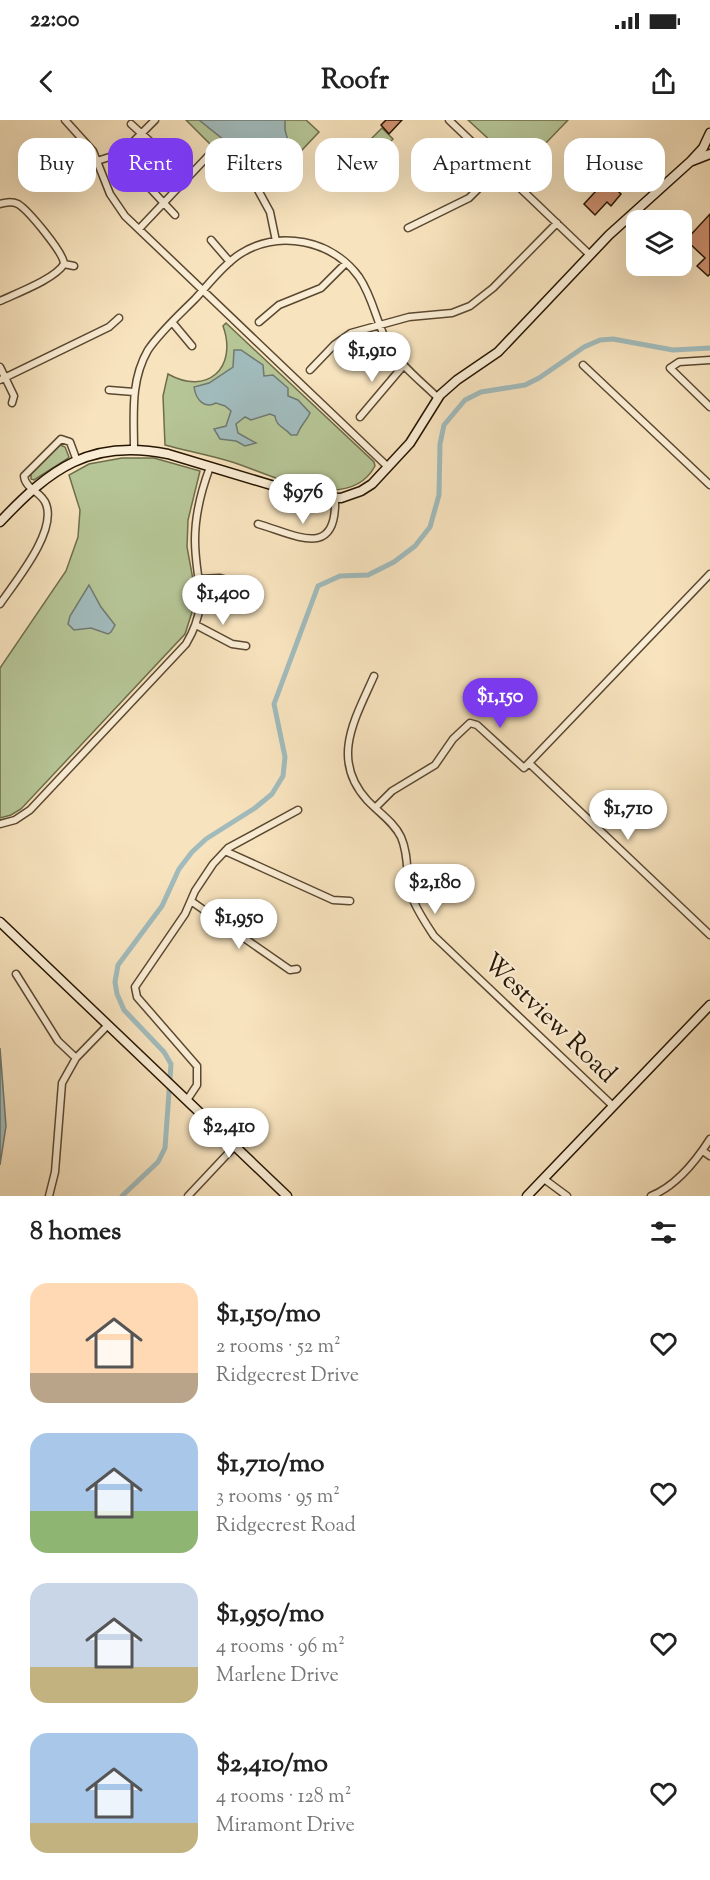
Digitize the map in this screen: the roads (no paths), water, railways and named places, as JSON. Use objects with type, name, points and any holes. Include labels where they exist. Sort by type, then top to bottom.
[{"type":"main road","points":[[2,516],[51,474],[77,461],[102,453],[134,450],[168,454],[310,497],[335,499],[366,489],[410,443],[438,398],[457,380],[498,352],[590,255],[628,217],[691,161],[709,140]]},
{"type":"main road","points":[[691,161],[710,154]]},
{"type":"main road","points":[[0,922],[288,1196]]},
{"type":"main road","points":[[527,1196],[710,1005]]},
{"type":"street","points":[[97,161],[122,153],[155,120]]},
{"type":"street","points":[[449,120],[468,138]]},
{"type":"street","points":[[68,121],[86,142],[97,161],[114,203],[388,467]]},
{"type":"street","points":[[131,124],[147,138]]},
{"type":"street","points":[[139,229],[205,159]]},
{"type":"street","points":[[154,192],[175,215]]},
{"type":"street","points":[[259,192],[270,212],[276,241]]},
{"type":"street","points":[[408,228],[469,198],[475,192]]},
{"type":"street","points":[[524,192],[590,255]]},
{"type":"street","points":[[0,204],[8,202],[22,207],[57,248],[64,259],[64,264]]},
{"type":"street","points":[[310,370],[345,337],[409,316],[452,313],[465,309],[493,288],[557,223]]},
{"type":"street","points":[[211,240],[230,262]]},
{"type":"street","points":[[134,450],[134,392],[143,359],[154,341],[230,262],[247,250],[276,241],[292,240],[313,244],[335,254],[346,263],[365,288],[391,348],[404,365],[438,398]]},
{"type":"street","points":[[259,322],[279,305],[321,288],[346,263]]},
{"type":"street","points":[[64,264],[74,266]]},
{"type":"street","points":[[0,301],[53,274],[64,264]]},
{"type":"street","points":[[2,379],[109,327],[119,318]]},
{"type":"street","points":[[172,322],[192,346]]},
{"type":"street","points":[[710,360],[679,362],[670,368],[710,407]]},
{"type":"street","points":[[360,417],[404,365]]},
{"type":"street","points":[[583,365],[710,485]]},
{"type":"street","points":[[0,367],[2,379],[14,396],[12,403]]},
{"type":"street","points":[[109,390],[134,392]]},
{"type":"street","points":[[0,604],[38,546],[47,522],[46,504],[43,498],[24,481],[24,474],[59,440],[70,442],[77,461]]},
{"type":"street","points":[[0,824],[15,820],[30,810],[178,653],[196,625],[201,603],[195,545],[196,518],[210,467]]},
{"type":"street","points":[[258,524],[306,538],[318,538],[327,534],[334,523],[335,499]]},
{"type":"street","points":[[524,765],[710,574]]},
{"type":"street","points":[[200,579],[220,578],[249,586]]},
{"type":"street","points":[[196,625],[232,644],[246,646]]},
{"type":"street","name":"Westview Road","points":[[374,676],[353,724],[347,747],[349,764],[355,783],[401,837],[406,849],[410,890],[420,915],[434,936],[613,1106]]},
{"type":"street","points":[[375,808],[392,791],[435,765],[453,739],[470,723],[477,725],[710,935]]},
{"type":"street","points":[[187,1100],[197,1085],[197,1066],[137,997],[135,987],[138,979],[185,914],[213,864],[225,851],[298,810]]},
{"type":"street","points":[[225,851],[333,900],[350,901]]},
{"type":"street","points":[[191,901],[290,970],[297,969]]},
{"type":"street","points":[[16,974],[58,1041],[76,1058]]},
{"type":"street","points":[[49,1196],[55,1172],[60,1092],[64,1077],[76,1058],[108,1025]]},
{"type":"street","points":[[651,1196],[670,1185],[710,1139]]},
{"type":"street","points":[[188,1196],[235,1146]]},
{"type":"street","points":[[702,1150],[710,1156]]},
{"type":"street","points":[[544,1179],[567,1196]]},
{"type":"water","points":[[199,120],[285,120],[287,138],[222,138]]},
{"type":"water","points":[[234,350],[241,350],[263,365],[264,376],[273,375],[288,388],[288,396],[298,400],[310,413],[297,435],[291,435],[279,425],[275,416],[270,414],[251,420],[245,417],[236,424],[238,433],[256,443],[245,446],[236,441],[220,439],[214,429],[226,426],[231,411],[216,403],[204,404],[197,396],[194,387],[209,383],[233,367]]},
{"type":"water","points":[[89,585],[101,607],[115,625],[108,634],[91,628],[74,630],[68,624],[70,616]]},
{"type":"water","points":[[0,1048],[6,1126],[0,1165]]},
{"type":"waterway","points":[[122,1196],[158,1162],[165,1148],[171,1064],[164,1052],[124,1010],[115,982],[118,965],[162,906],[179,869],[192,852],[206,839],[255,808],[272,794],[283,776],[285,757],[274,704],[318,586],[340,576],[368,575],[394,562],[415,546],[430,527],[439,495],[440,444],[444,425],[465,400],[481,392],[525,385],[584,347],[600,340],[613,339],[673,350],[710,348]]}]
